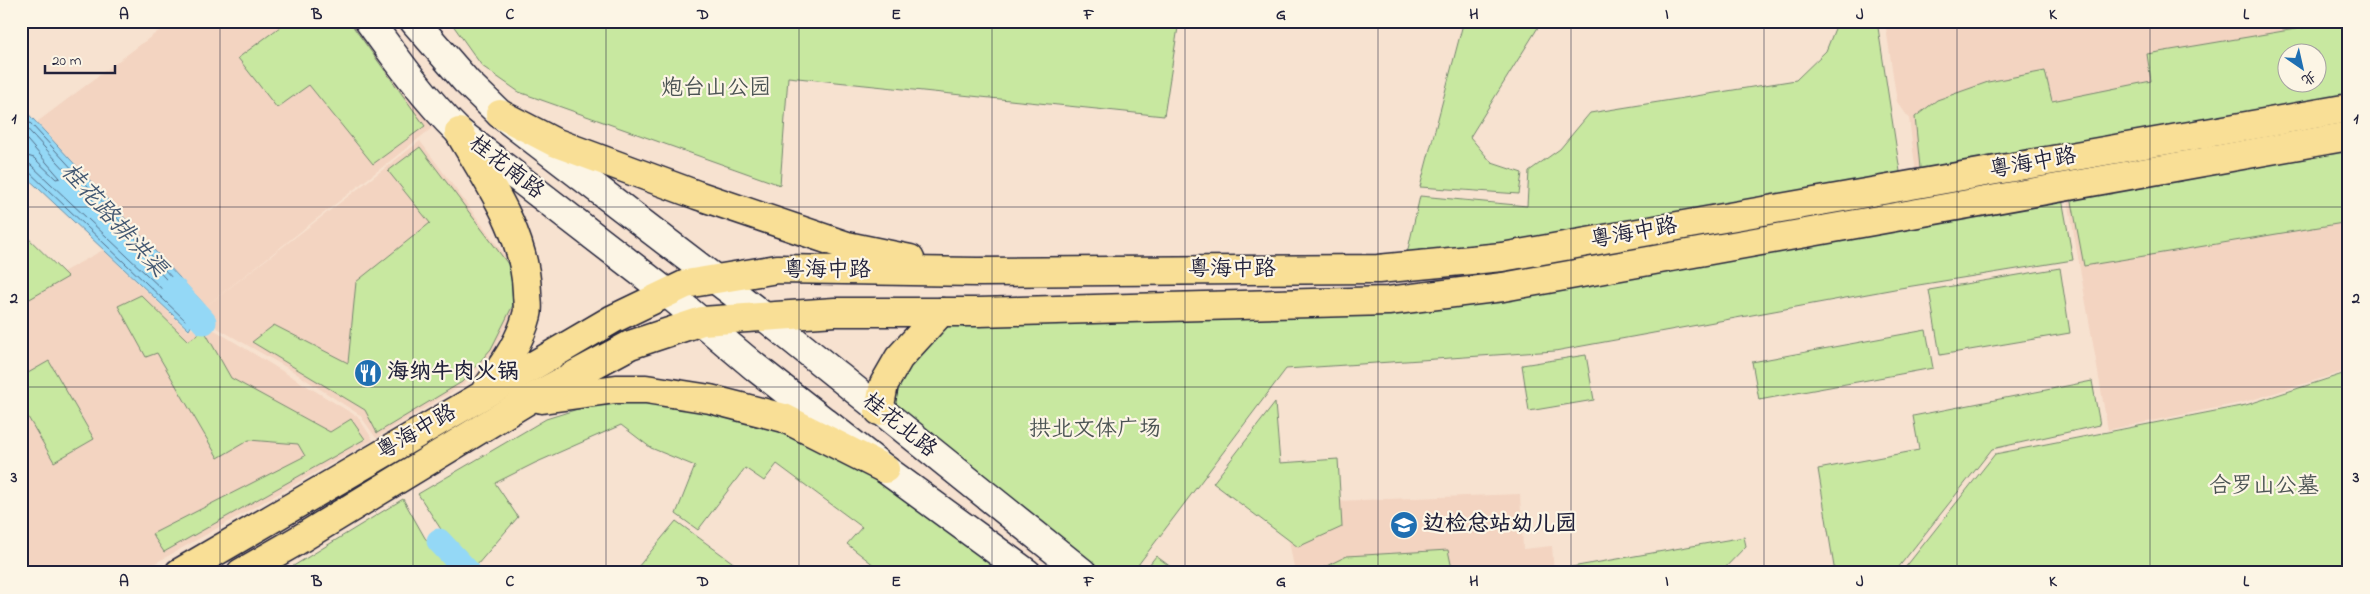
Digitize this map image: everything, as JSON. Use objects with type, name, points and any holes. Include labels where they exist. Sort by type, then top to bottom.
[{"type":"highway","name":"粤海中路","points":[[179,573],[613,319],[686,284],[715,278],[777,270],[977,272],[1378,269],[1502,257],[2349,108]]},
{"type":"highway","points":[[500,114],[554,142],[697,195],[846,246],[977,272]]},
{"type":"highway","points":[[459,132],[509,219],[523,256],[527,286],[528,313],[517,343],[483,394]]},
{"type":"highway","name":"粤海中路","points":[[240,573],[295,542],[528,400],[630,345],[702,321],[835,312],[940,312],[1388,301],[1494,288],[2349,136]]},
{"type":"highway","points":[[880,411],[884,384],[899,358],[940,312]]},
{"type":"highway","points":[[528,400],[616,389],[646,389],[710,399],[784,418],[885,469]]},
{"type":"main road","name":"桂花南路","points":[[369,21],[399,64],[445,119],[459,132],[666,292]]},
{"type":"main road","name":"桂花南路","points":[[414,21],[466,81],[500,114],[715,278]]},
{"type":"main road","name":"桂花北路","points":[[715,278],[1084,573]]},
{"type":"main road","name":"桂花北路","points":[[666,292],[756,367],[885,469],[1027,573]]},
{"type":"shaded area","points":[[172,21],[355,21],[432,128],[206,306],[37,122]]},
{"type":"shaded area","points":[[1885,21],[2349,21],[2349,106],[1917,182],[1909,118],[1897,102]]},
{"type":"shaded area","points":[[2349,138],[2349,370],[2245,402],[2108,430],[2066,188]]},
{"type":"shaded area","points":[[420,141],[512,265],[517,305],[493,351],[463,385],[376,438],[360,415],[291,370],[205,321],[206,306]]},
{"type":"shaded area","points":[[103,250],[188,331],[203,323],[358,417],[373,440],[138,573],[21,573],[21,295]]},
{"type":"shaded area","name":"边检总站幼儿园","points":[[1520,494],[1523,549],[1552,546],[1554,573],[1295,573],[1282,503]]},
{"type":"green space","points":[[288,21],[349,21],[425,126],[373,164],[309,85],[277,108],[238,58]]},
{"type":"green space","name":"炮台山公园","points":[[450,21],[1179,21],[1164,116],[788,77],[780,185],[519,92],[482,66]]},
{"type":"green space","points":[[1500,21],[1542,21],[1470,137],[1492,163],[1522,173],[1519,194],[1420,187],[1463,24]]},
{"type":"green space","points":[[1838,21],[1877,21],[1901,178],[1501,252],[1406,258],[1420,196],[1527,206],[1529,171],[1560,149],[1590,113],[1796,80],[1826,51]]},
{"type":"green space","points":[[2349,21],[2349,101],[1921,178],[1915,117],[1937,100],[1988,82],[2045,71],[2052,101],[2151,81],[2147,54]]},
{"type":"green space","points":[[2349,143],[2349,222],[2084,266],[2070,191]]},
{"type":"green space","points":[[420,147],[511,268],[513,305],[491,349],[462,382],[377,433],[365,410],[252,342],[274,325],[348,363],[356,282],[430,223],[388,171]]},
{"type":"green space","name":"拱北文体广场","points":[[2061,193],[2073,260],[1900,288],[1555,351],[1286,369],[1132,573],[1088,573],[882,409],[942,314],[1286,308]]},
{"type":"green space","points":[[21,231],[68,277],[21,304]]},
{"type":"green space","points":[[2060,268],[2070,333],[1940,355],[1929,290]]},
{"type":"green space","points":[[141,295],[188,341],[204,330],[231,378],[330,432],[351,419],[365,439],[164,552],[152,534],[305,456],[298,444],[249,440],[218,458],[157,353],[146,357],[118,306]]},
{"type":"green space","points":[[1926,330],[1933,368],[1759,400],[1752,362]]},
{"type":"green space","points":[[1586,355],[1594,400],[1529,411],[1522,365]]},
{"type":"green space","points":[[49,361],[94,439],[54,462],[21,405],[21,377]]},
{"type":"green space","name":"合罗山公墓","points":[[2349,372],[2349,573],[1901,573],[1995,454],[2246,405]]},
{"type":"green space","points":[[2092,381],[2100,425],[1992,449],[1894,573],[1835,573],[1818,469],[1919,450],[1913,416]]},
{"type":"green space","points":[[616,397],[781,423],[881,477],[1012,573],[884,573],[847,544],[862,527],[777,464],[764,481],[745,468],[698,530],[676,514],[695,466],[651,448],[621,425],[495,483],[518,517],[477,565],[446,537],[418,494],[546,419]]},
{"type":"green space","points":[[1275,403],[1280,463],[1338,459],[1342,527],[1298,547],[1213,483]]},
{"type":"green space","points":[[403,499],[425,538],[455,573],[282,573]]},
{"type":"green space","points":[[676,521],[747,573],[633,573]]},
{"type":"green space","points":[[1744,537],[1746,546],[1720,573],[1560,573],[1560,569]]},
{"type":"green space","points":[[1448,550],[1451,564],[1459,573],[1312,573],[1347,556]]},
{"type":"green space","points":[[1156,556],[1179,573],[1143,573]]},
{"type":"water","points":[[21,106],[204,304],[189,330],[21,172]]},
{"type":"waterway","name":"桂花路排洪渠","points":[[174,289],[204,322]]},
{"type":"waterway","points":[[439,541],[469,573]]},
{"type":"place","name":"海纳牛肉火锅","points":[[368,373]]},
{"type":"place","name":"边检总站幼儿园","points":[[1404,525]]}]
